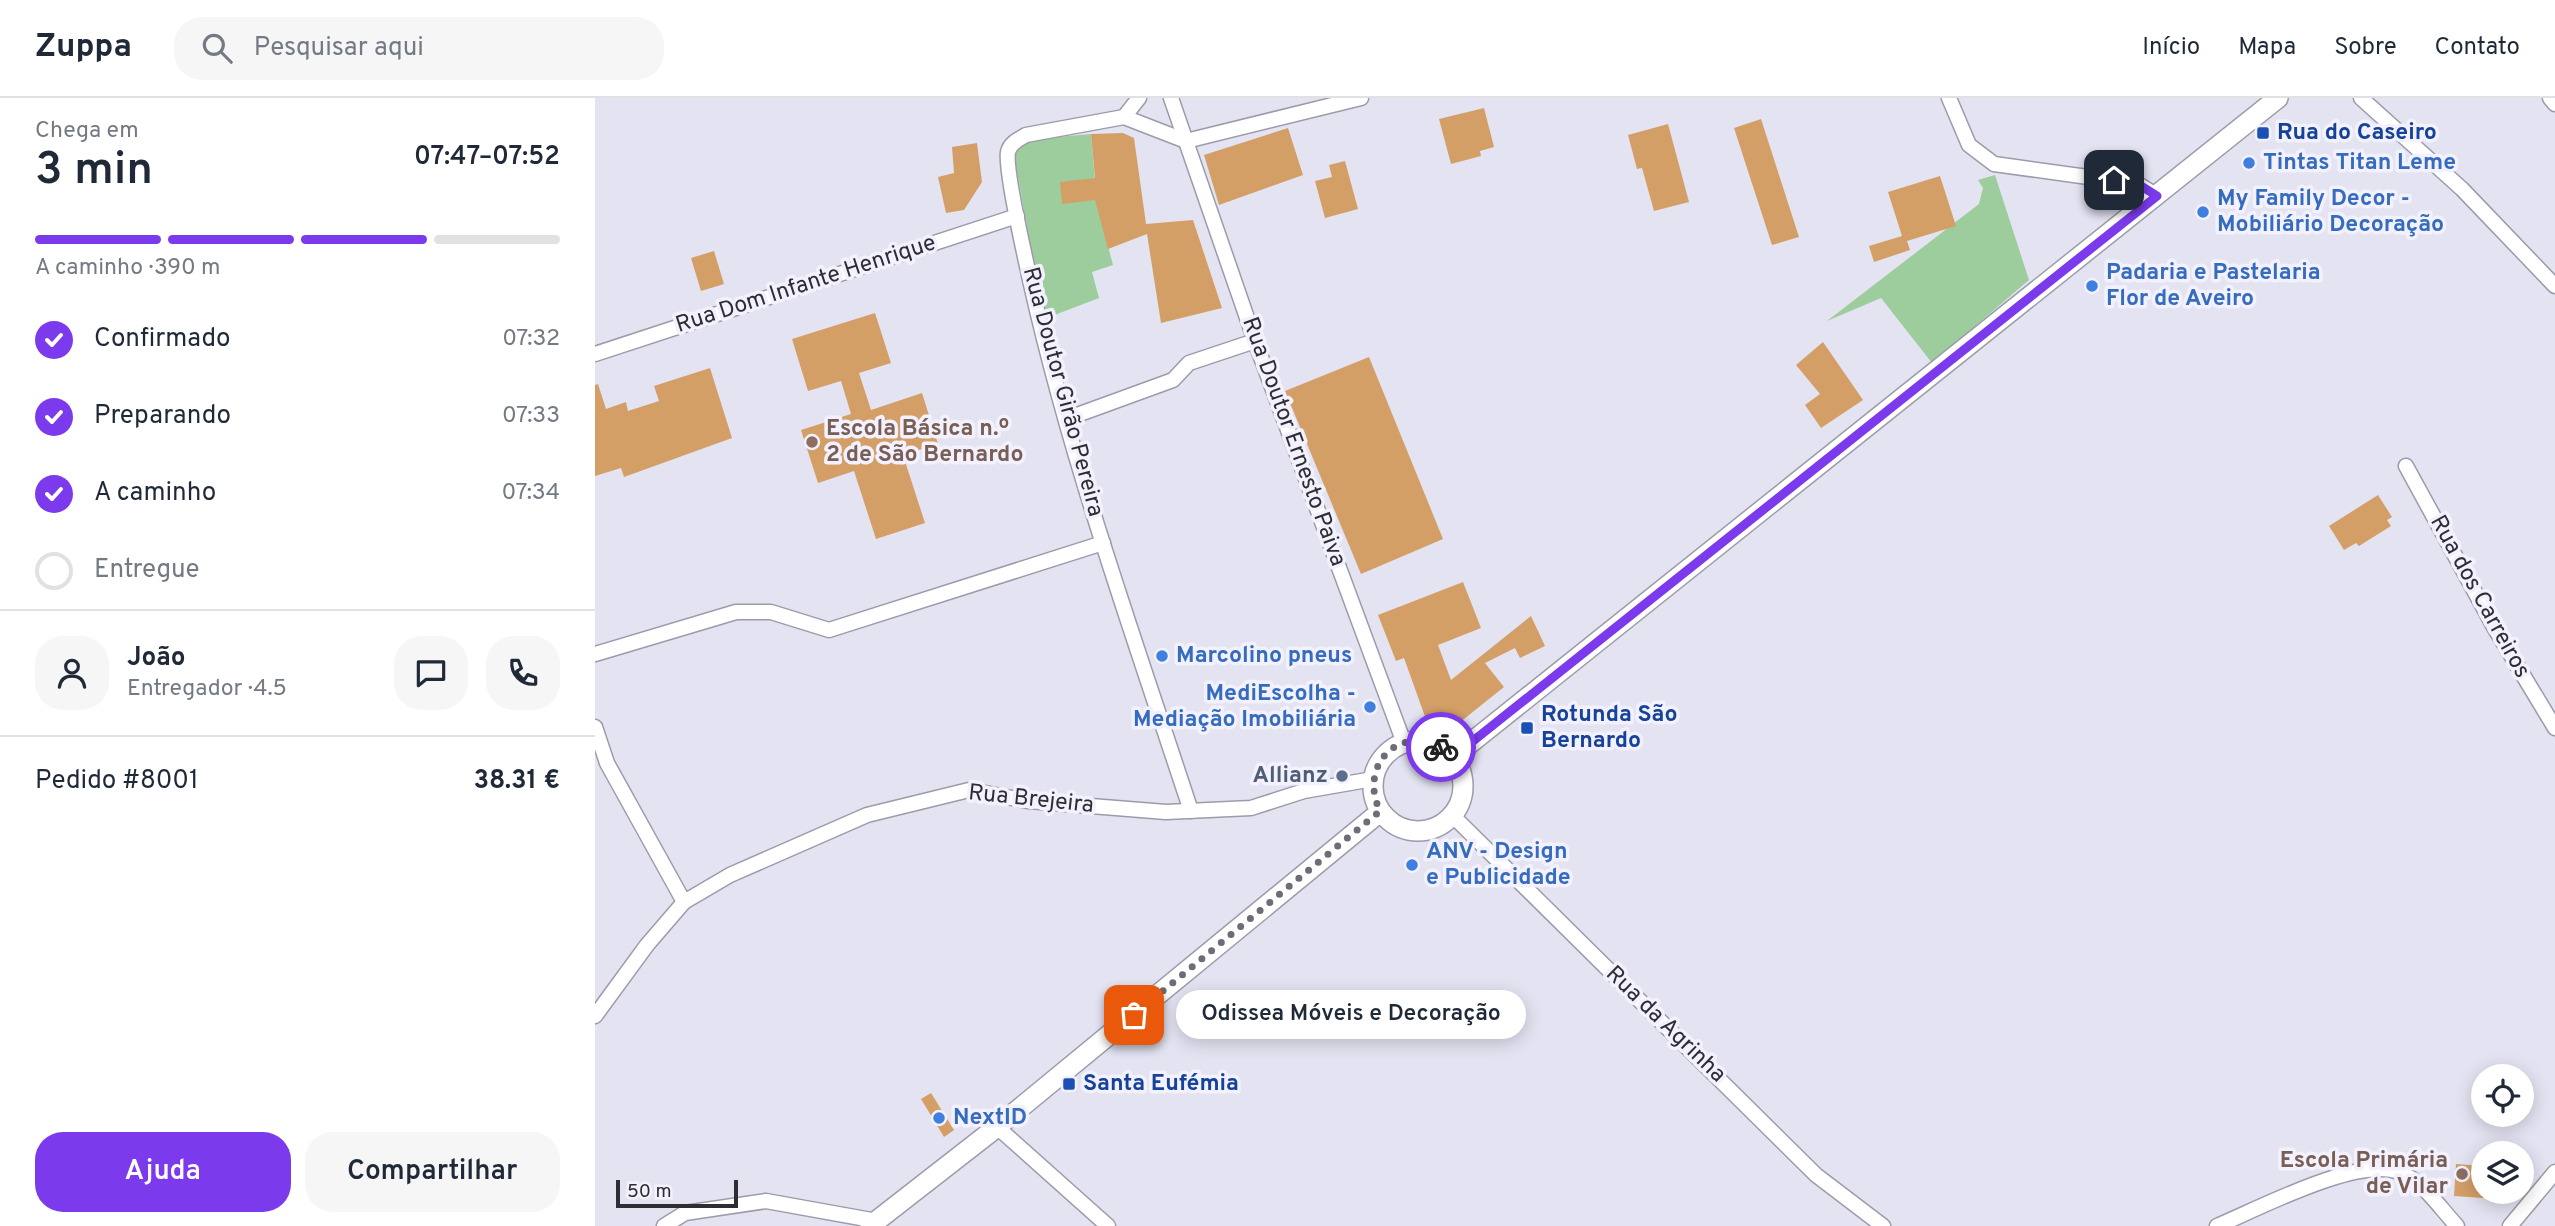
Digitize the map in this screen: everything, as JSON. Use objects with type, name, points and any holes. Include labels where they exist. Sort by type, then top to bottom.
[{"type":"main road","points":[[1453,757],[2278,98]]},
{"type":"main road","points":[[1431,742],[1453,757],[1460,768],[1463,793],[1453,816],[1429,831],[1415,832],[1401,829],[1380,811],[1373,791],[1373,779],[1383,757],[1404,743],[1431,742]]},
{"type":"main road","points":[[873,1223],[996,1127],[1380,811]]},
{"type":"street","points":[[1139,98],[1124,117],[1186,141],[1361,98]]},
{"type":"street","name":"Rua Doutor Ernesto Paiva","points":[[1171,98],[1255,341],[1404,743]]},
{"type":"street","points":[[1949,98],[1969,145],[1994,164],[2138,184],[2157,196]]},
{"type":"street","points":[[2361,98],[2462,189],[2555,286]]},
{"type":"street","points":[[2550,98],[2555,104]]},
{"type":"street","name":"Rua Doutor Girão Pereira","points":[[1124,117],[1026,135],[1015,141],[1008,153],[1017,216],[1042,335],[1103,543],[1191,811]]},
{"type":"street","name":"Rua Dom Infante Henrique","points":[[595,354],[1017,216]]},
{"type":"street","points":[[1066,419],[1173,380],[1189,363],[1255,341]]},
{"type":"street","name":"Rua dos Carreiros","points":[[2406,466],[2494,626],[2555,728]]},
{"type":"street","points":[[595,654],[736,612],[771,612],[829,630],[1103,543]]},
{"type":"street","points":[[595,727],[607,763],[684,902]]},
{"type":"street","name":"Rua Brejeira","points":[[595,1016],[647,945],[684,902],[730,875],[867,816],[969,790],[1028,802],[1166,813],[1251,808],[1315,789],[1373,779]]},
{"type":"street","name":"Rua da Agrinha","points":[[1453,816],[1816,1175],[1883,1226]]},
{"type":"street","points":[[996,1127],[1108,1226]]},
{"type":"street","points":[[2217,1226],[2329,1179],[2376,1167],[2399,1172],[2415,1181],[2457,1226]]},
{"type":"street","points":[[2510,1226],[2555,1172]]},
{"type":"street","points":[[664,1226],[685,1213],[766,1200],[873,1223]]},
{"type":"green space","points":[[1091,134],[1097,205],[1113,265],[1092,272],[1099,298],[1044,319],[1014,156],[1023,140]]},
{"type":"green space","points":[[1995,175],[2029,280],[1932,363],[1881,298],[1827,321],[1979,204],[1983,188],[1978,180]]},
{"type":"building","points":[[1484,108],[1494,147],[1480,151],[1481,156],[1451,164],[1439,119]]},
{"type":"building","points":[[1761,119],[1799,237],[1772,245],[1734,128]]},
{"type":"building","points":[[1668,124],[1689,202],[1654,211],[1642,168],[1637,169],[1628,135]]},
{"type":"building","points":[[1288,128],[1303,175],[1219,205],[1204,155]]},
{"type":"building","points":[[1123,133],[1134,138],[1146,224],[1193,220],[1222,308],[1161,323],[1147,234],[1108,249],[1095,200],[1062,204],[1060,182],[1095,178],[1091,134]]},
{"type":"building","points":[[977,143],[982,182],[964,210],[946,213],[938,177],[954,173],[952,147]]},
{"type":"building","points":[[1345,161],[1358,209],[1325,218],[1315,181],[1332,177],[1329,165]]},
{"type":"building","points":[[1940,176],[1956,226],[1907,241],[1910,250],[1874,262],[1869,246],[1902,236],[1888,192]]},
{"type":"building","points":[[714,251],[724,284],[701,291],[691,258]]},
{"type":"building","points":[[875,313],[891,363],[859,373],[871,410],[922,393],[938,444],[903,455],[925,523],[876,539],[854,471],[818,483],[801,430],[851,414],[841,381],[808,391],[792,339]]},
{"type":"building","points":[[1823,342],[1863,400],[1821,428],[1805,405],[1820,394],[1796,365]]},
{"type":"building","points":[[1369,357],[1443,539],[1361,574],[1285,391]]},
{"type":"building","points":[[710,368],[732,438],[624,477],[621,468],[595,476],[595,385],[598,384],[606,409],[626,402],[628,411],[659,401],[654,386]]},
{"type":"building","points":[[2378,495],[2392,517],[2387,520],[2391,526],[2359,546],[2356,543],[2344,550],[2329,526]]},
{"type":"building","points":[[1463,582],[1481,628],[1438,645],[1451,680],[1531,616],[1545,646],[1520,658],[1515,648],[1485,663],[1504,687],[1449,731],[1428,725],[1404,658],[1396,661],[1378,615]]},
{"type":"building","name":"NextID","points":[[931,1093],[954,1130],[944,1137],[921,1099]]},
{"type":"building","points":[[2456,1164],[2471,1165],[2471,1197],[2454,1196]]},
{"type":"way so far","points":[[1134,1015],[1380,811],[1375,802],[1373,779],[1376,767],[1393,748],[1417,740],[1441,747]]},
{"type":"place","name":"Rua do Caseiro","points":[[2263,133]]},
{"type":"place","name":"Tintas Titan Leme","points":[[2249,163]]},
{"type":"place","name":"My Family Decor - Mobiliário Decoração","points":[[2203,212]]},
{"type":"place","name":"Padaria e Pastelaria Flor de Aveiro","points":[[2092,286]]},
{"type":"place","name":"Escola Básica n.º 2 de São Bernardo","points":[[812,442]]},
{"type":"place","name":"Marcolino pneus","points":[[1162,656]]},
{"type":"place","name":"MediEscolha - Mediação Imobiliária","points":[[1370,707]]},
{"type":"place","name":"Rotunda São Bernardo","points":[[1527,728]]},
{"type":"place","name":"Allianz","points":[[1342,776]]},
{"type":"place","name":"ANV - Design e Publicidade","points":[[1412,865]]},
{"type":"place","name":"Odissea Móveis e Decoração","points":[[1134,1015]]},
{"type":"place","name":"Santa Eufémia","points":[[1069,1084]]},
{"type":"place","name":"NextID","points":[[939,1118]]},
{"type":"place","name":"Escola Primária de Vilar","points":[[2462,1174]]},
{"type":"route","points":[[1441,747],[1453,757],[2157,196],[2138,184],[2114,180]]}]
